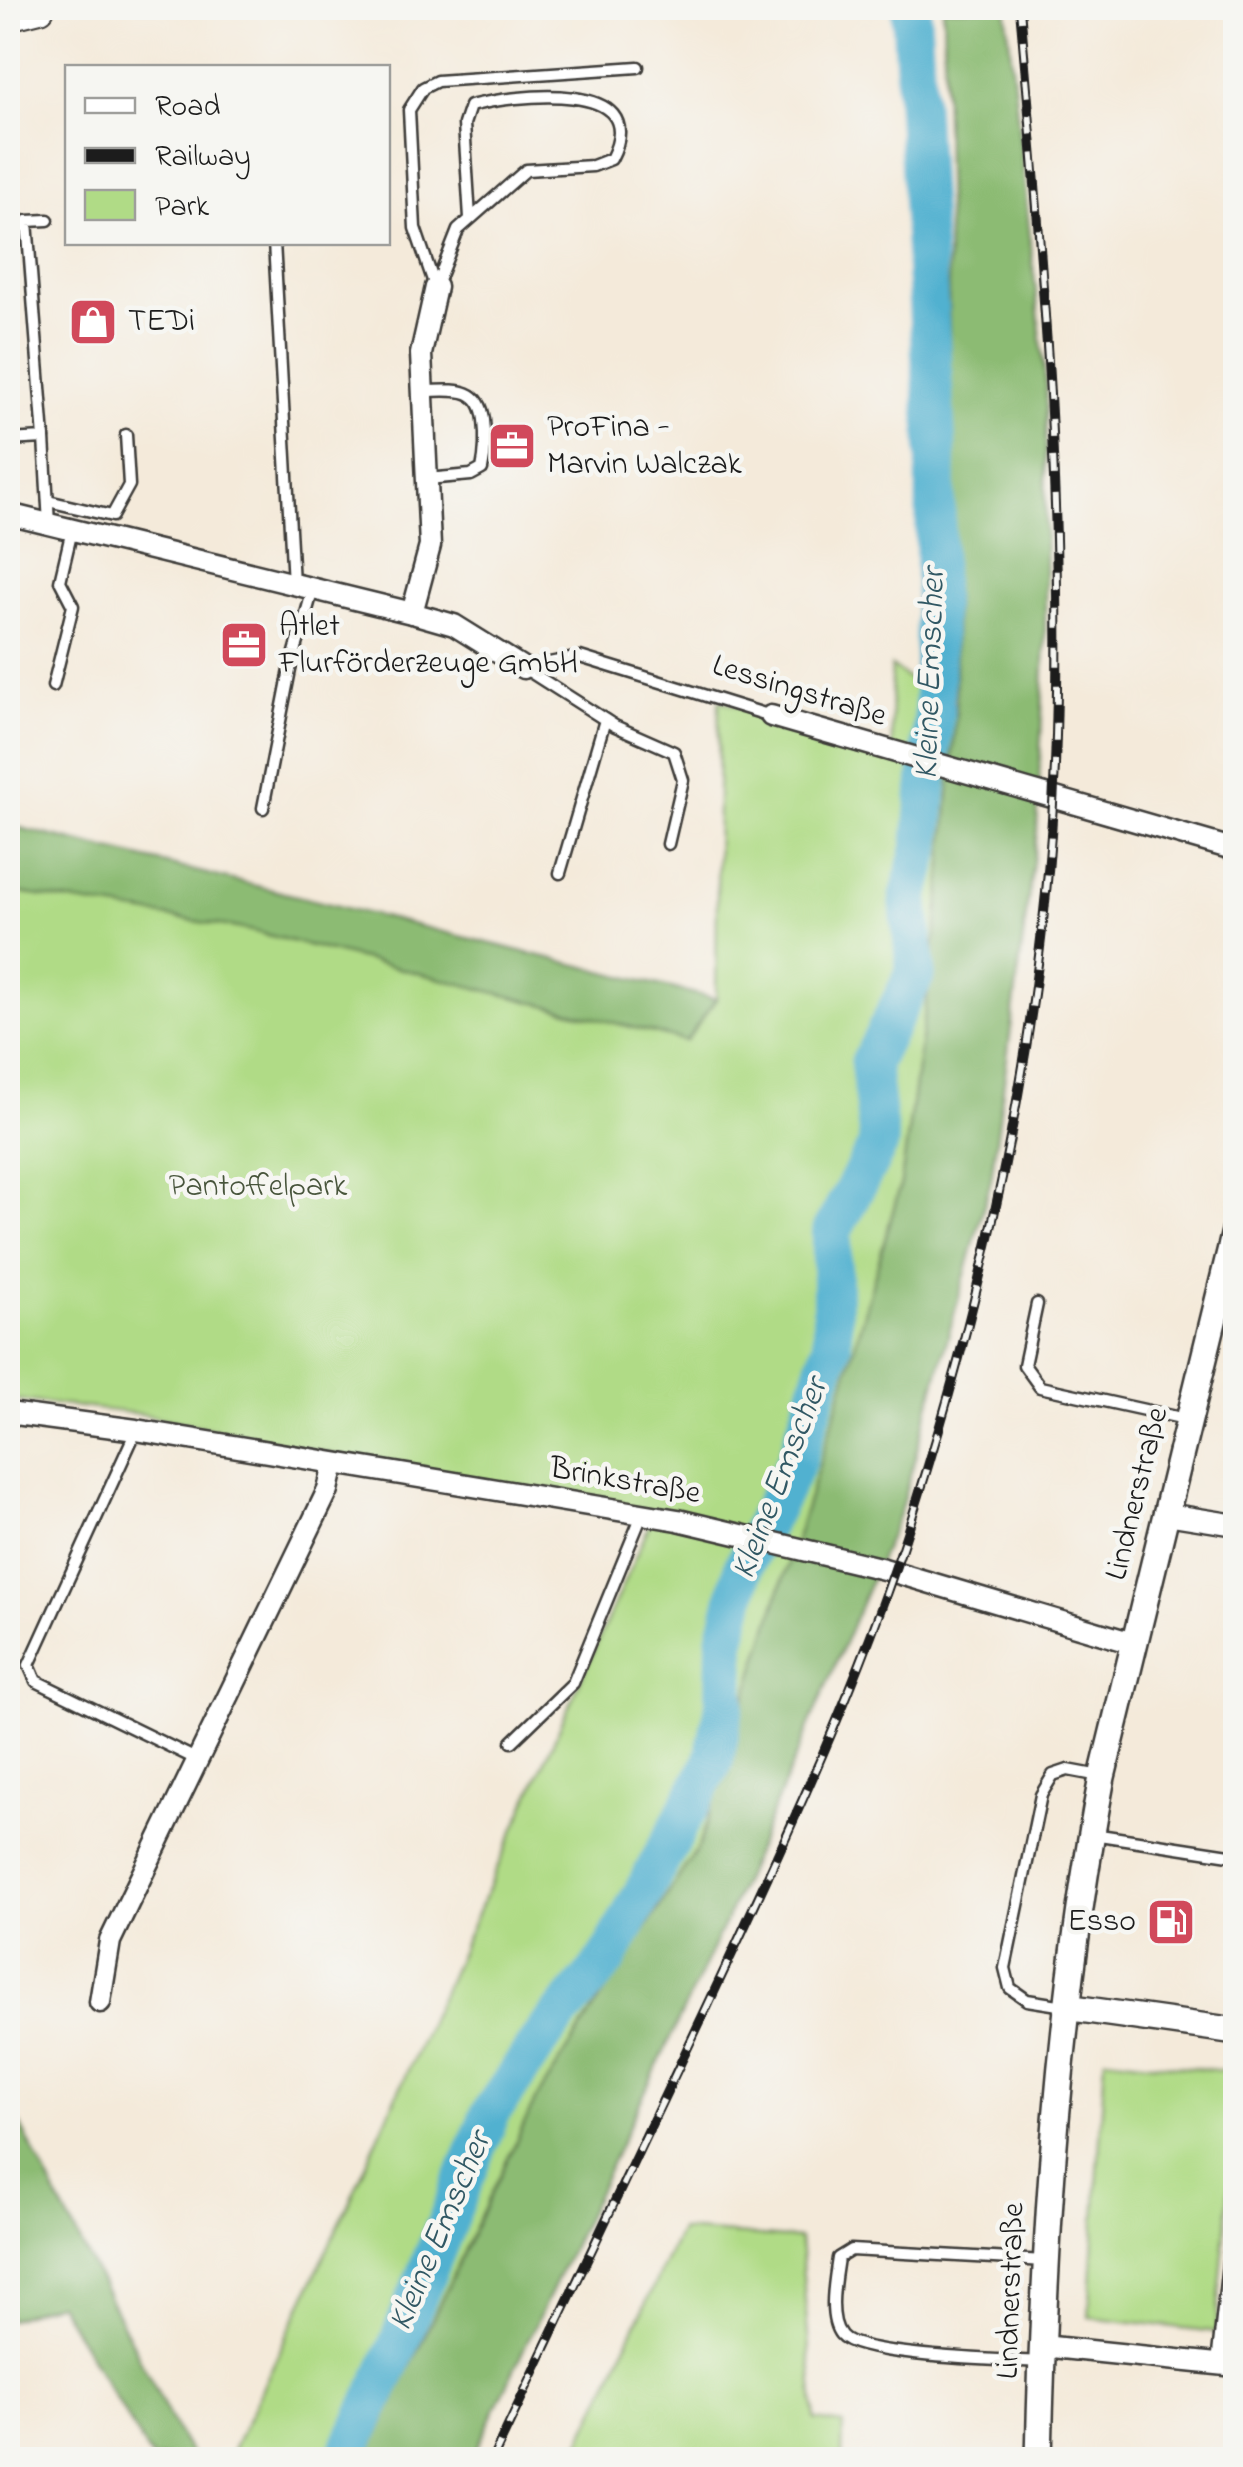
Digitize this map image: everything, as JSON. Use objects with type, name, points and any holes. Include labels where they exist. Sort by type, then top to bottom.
[{"type":"main road","points":[[8,16],[40,8]]},
{"type":"street","points":[[412,612],[430,546],[421,354],[436,287]]},
{"type":"street","points":[[8,514],[412,612],[454,625],[523,668]]},
{"type":"street","name":"Lessingstraße","points":[[770,716],[1236,850]]},
{"type":"street","name":"Lindnerstraße","points":[[1039,2460],[1045,2261],[1066,2006],[1091,1834],[1133,1643],[1236,1227]]},
{"type":"street","name":"Brinkstraße","points":[[8,1413],[136,1430],[739,1533],[832,1555],[1133,1643]]},
{"type":"street","points":[[100,2002],[110,1940],[328,1490],[334,1464]]},
{"type":"street","points":[[1167,1514],[1236,1526]]},
{"type":"street","points":[[1066,2006],[1236,2031]]},
{"type":"street","points":[[1041,2354],[1229,2365],[1236,2236]]},
{"type":"lane","points":[[436,287],[413,210],[409,110],[423,88],[436,81],[638,67]]},
{"type":"lane","points":[[436,287],[458,230],[526,170],[593,166],[612,160],[618,148],[616,116],[607,106],[583,97],[470,106],[464,124],[470,218]]},
{"type":"lane","points":[[48,220],[27,222],[49,524]]},
{"type":"lane","points":[[263,808],[303,586],[274,245]]},
{"type":"lane","points":[[421,391],[464,391],[476,396],[482,403],[486,444],[482,469],[472,475],[426,479]]},
{"type":"lane","points":[[111,539],[112,516],[130,485],[126,435]]},
{"type":"lane","points":[[8,440],[44,438]]},
{"type":"lane","points":[[48,500],[112,516]]},
{"type":"lane","points":[[53,686],[73,606],[60,581],[72,530]]},
{"type":"lane","name":"Lessingstraße","points":[[523,668],[580,657],[770,716]]},
{"type":"lane","points":[[523,668],[605,720],[674,752],[683,780],[668,844]]},
{"type":"lane","points":[[560,873],[605,720]]},
{"type":"lane","points":[[1036,1304],[1024,1365],[1040,1388],[1191,1420]]},
{"type":"lane","points":[[136,1430],[29,1665],[36,1681],[198,1760]]},
{"type":"lane","points":[[512,1742],[573,1683],[642,1514]]},
{"type":"lane","points":[[1066,2006],[1027,2000],[1010,1988],[1005,1968],[1041,1796],[1053,1775],[1068,1770],[1102,1776]]},
{"type":"lane","points":[[1091,1834],[1236,1856]]},
{"type":"lane","points":[[1041,2354],[926,2357],[852,2342],[837,2328],[835,2300],[838,2258],[851,2250],[1045,2261]]},
{"type":"green space","points":[[943,8],[1006,8],[1046,387],[1045,644],[1037,832],[991,1180],[900,1512],[728,1916],[472,2459],[366,2460],[535,2101],[700,1844],[836,1411],[901,1183],[938,919],[956,714]]},
{"type":"green space","name":"Pantoffelpark","points":[[891,666],[956,714],[938,919],[901,1183],[836,1411],[700,1844],[535,2101],[366,2459],[229,2459],[349,2203],[651,1521],[141,1414],[8,1399],[8,886],[244,929],[686,1040],[716,999],[719,700],[892,753]]},
{"type":"green space","points":[[8,825],[716,999],[686,1041],[244,929],[8,891]]},
{"type":"green space","points":[[1105,2058],[1235,2072],[1235,2124],[1216,2332],[1089,2317]]},
{"type":"green space","points":[[8,2101],[193,2459],[152,2459],[58,2303],[8,2320]]},
{"type":"green space","points":[[680,2230],[800,2239],[815,2420],[843,2424],[842,2459],[573,2459]]},
{"type":"waterway","name":"Kleine Emscher","points":[[345,2460],[389,2367],[491,2112],[546,2032],[607,1960],[714,1760],[725,1702],[726,1639],[744,1565],[796,1462],[832,1345],[832,1231],[879,1143],[870,1064],[916,972],[909,899],[922,848],[934,712],[936,444],[911,8]]},
{"type":"railway","points":[[492,2460],[778,1855],[868,1642],[936,1440],[1007,1154],[1049,863],[1057,670],[1050,386],[1020,8]]},
{"type":"place","name":"TEDi","points":[[93,322]]},
{"type":"place","name":"ProFina - Marvin Walczak","points":[[512,446]]},
{"type":"place","name":"Atlet Flurförderzeuge GmbH","points":[[244,645]]},
{"type":"place","name":"Esso","points":[[1171,1922]]}]
